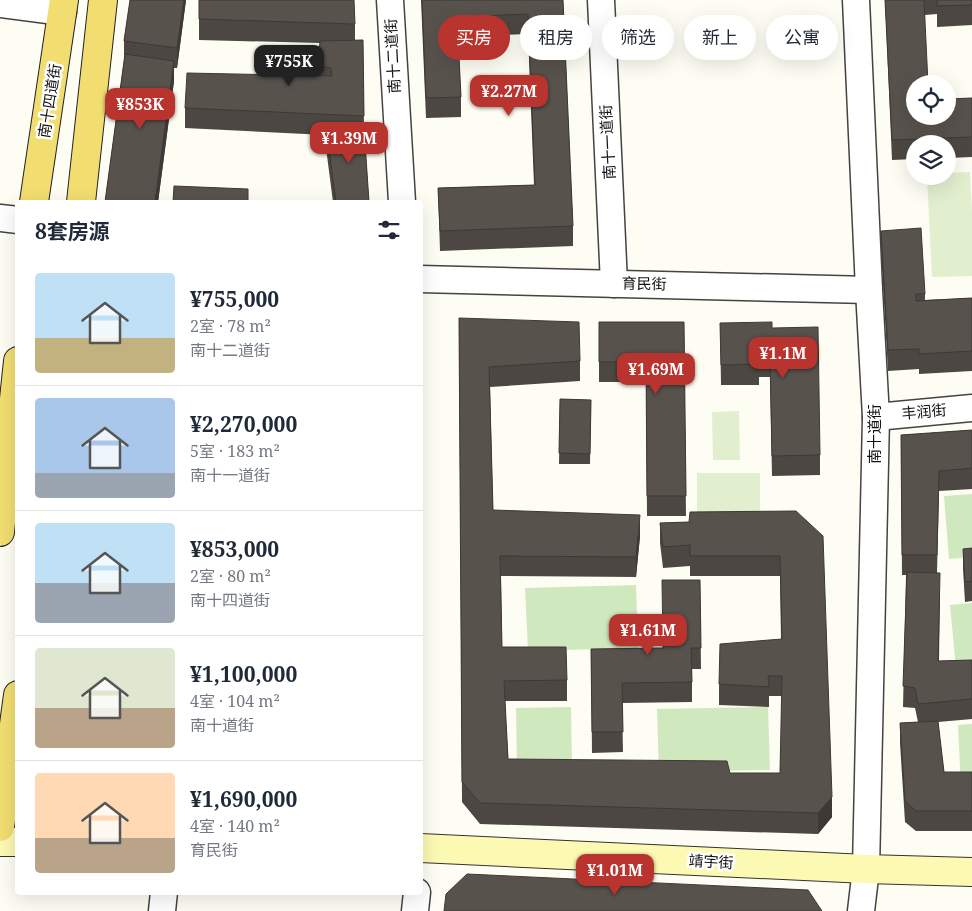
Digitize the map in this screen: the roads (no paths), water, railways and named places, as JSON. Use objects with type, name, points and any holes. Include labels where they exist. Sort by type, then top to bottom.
[{"type":"main road","points":[[81,200],[103,0]]},
{"type":"main road","name":"南十四道街","points":[[34,200],[64,6]]},
{"type":"main road","points":[[0,532],[6,418],[15,374]]},
{"type":"main road","points":[[0,827],[15,717]]},
{"type":"main road","points":[[0,842],[15,842]]},
{"type":"main road","name":"靖宇街","points":[[423,849],[972,872]]},
{"type":"street","name":"南十二道街","points":[[390,0],[402,200]]},
{"type":"street","name":"南十一道街","points":[[601,0],[614,284]]},
{"type":"street","name":"南十道街","points":[[856,0],[876,417],[866,869],[861,911]]},
{"type":"street","points":[[0,4],[64,6]]},
{"type":"street","points":[[0,218],[15,220]]},
{"type":"street","name":"育民街","points":[[423,279],[869,290]]},
{"type":"street","name":"丰润街","points":[[876,417],[972,408]]},
{"type":"street","points":[[162,911],[164,895]]},
{"type":"street","points":[[415,911],[417,895]]}]
